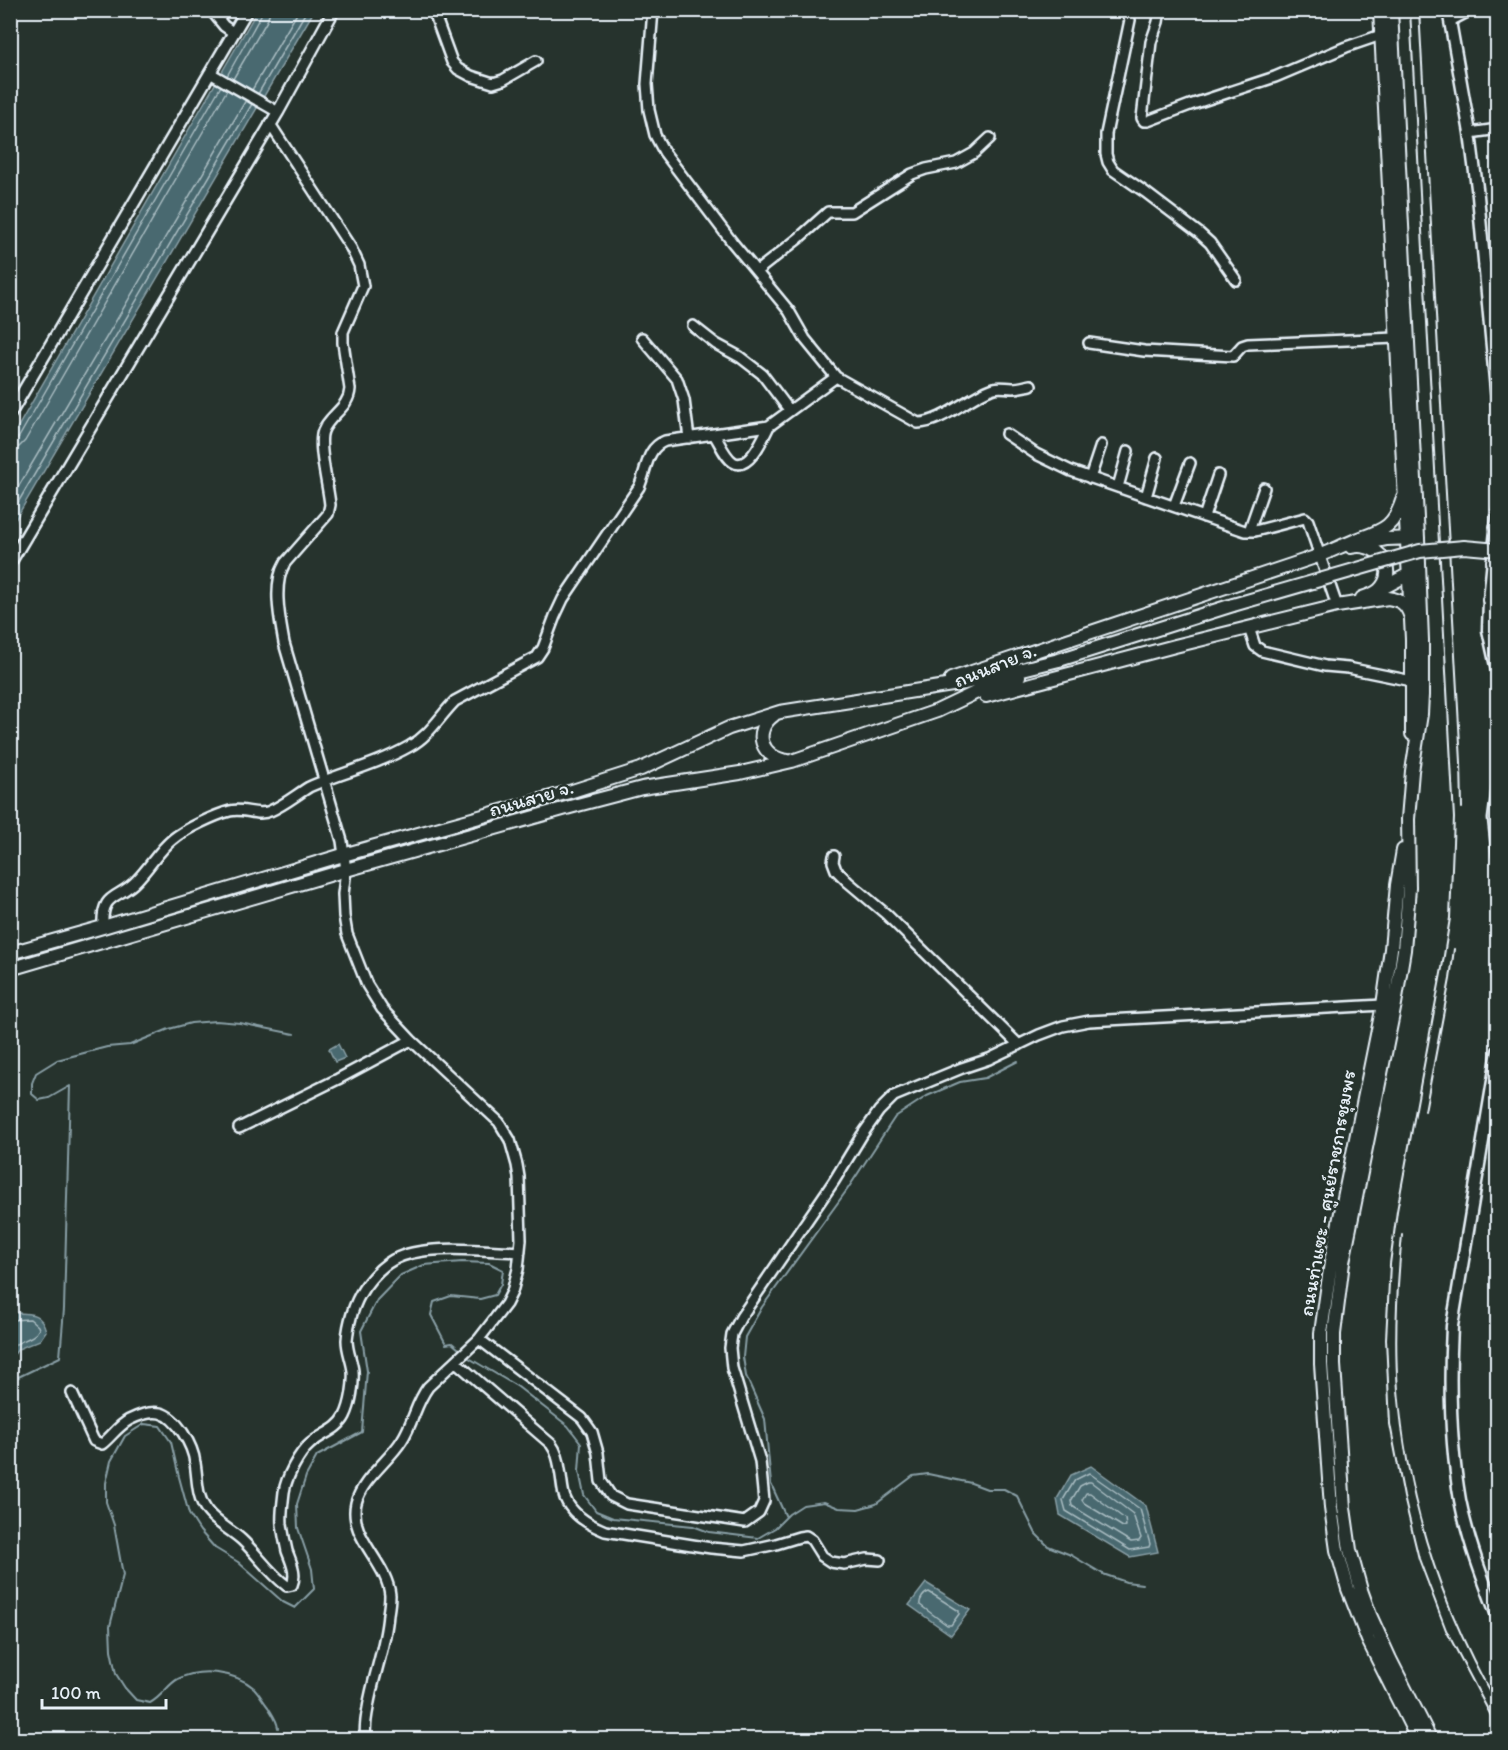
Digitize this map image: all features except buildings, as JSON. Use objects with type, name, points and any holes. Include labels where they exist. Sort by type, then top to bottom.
[{"type":"main road","points":[[1380,10],[1395,214],[1412,538],[1413,756]]},
{"type":"main road","points":[[1390,10],[1396,338],[1404,492],[1412,538]]},
{"type":"main road","points":[[1321,555],[1379,532],[1396,515],[1404,492]]},
{"type":"main road","points":[[927,688],[1010,658],[1321,555],[1387,539],[1412,538]]},
{"type":"main road","points":[[1358,545],[1373,548],[1383,559],[1386,575],[1384,584],[1378,591]]},
{"type":"main road","name":"ถนนสาย จ.","points":[[10,969],[570,807],[642,788],[740,773],[792,761],[937,711],[992,686],[1059,660],[1233,605],[1420,551],[1464,547],[1496,559]]},
{"type":"main road","points":[[937,711],[1000,691],[1337,606],[1378,591],[1413,572]]},
{"type":"main road","points":[[1413,572],[1422,639],[1421,714],[1413,756]]},
{"type":"main road","points":[[1489,600],[1497,584]]},
{"type":"main road","points":[[1337,606],[1388,598],[1404,603],[1411,616]]},
{"type":"main road","name":"ถนนสาย จ.","points":[[10,953],[343,855],[569,792],[641,769],[729,729],[780,712],[965,683],[1059,660]]},
{"type":"main road","points":[[780,712],[766,721],[761,736],[766,751],[772,757],[792,761]]},
{"type":"main road","name":"ถนนท่าแซะ - ศูนย์ราชการชุมพร","points":[[1413,756],[1408,819],[1407,915],[1404,950],[1389,1004],[1331,1262],[1322,1333],[1321,1364],[1331,1508],[1337,1550],[1348,1589],[1364,1631],[1418,1740]]},
{"type":"main road","name":"ถนนท่าแซะ - ศูนย์ราชการชุมพร","points":[[1389,1004],[1343,1262],[1334,1334],[1334,1365],[1344,1508],[1350,1550],[1373,1623],[1431,1740]]},
{"type":"street","points":[[211,10],[224,26],[234,33]]},
{"type":"street","points":[[10,414],[247,10]]},
{"type":"street","points":[[10,563],[278,112],[334,10]]},
{"type":"street","points":[[433,10],[452,62],[458,69],[471,76],[493,83],[503,80],[536,61]]},
{"type":"street","points":[[653,10],[647,84],[649,110],[656,135],[664,152],[732,242],[789,311],[805,339],[836,377],[918,423],[924,423],[950,411],[997,386],[1014,388],[1031,385]]},
{"type":"street","points":[[1125,10],[1130,20],[1106,134],[1108,162],[1113,170],[1210,243],[1236,280]]},
{"type":"street","points":[[1160,10],[1151,42],[1142,118],[1144,121],[1275,78],[1346,47],[1382,35]]},
{"type":"street","points":[[1471,10],[1449,16],[1470,133],[1478,196],[1497,412]]},
{"type":"street","points":[[210,74],[278,112]]},
{"type":"street","points":[[270,124],[351,248],[359,266],[363,286],[343,332],[350,397],[324,428],[321,439],[330,506],[328,514],[285,563],[279,578],[279,615],[284,643],[339,830],[346,870],[343,894],[347,934],[367,985],[382,1008],[411,1040],[493,1115],[507,1134],[518,1165],[519,1178],[520,1252],[516,1280],[506,1304],[479,1339],[422,1396],[403,1439],[364,1485],[356,1501],[354,1516],[359,1531],[384,1572],[390,1595],[387,1633],[369,1698],[366,1740]]},
{"type":"street","points":[[1470,133],[1497,129]]},
{"type":"street","points":[[757,271],[828,212],[852,212],[912,174],[956,164],[974,153],[990,138]]},
{"type":"street","points":[[1484,268],[1497,266]]},
{"type":"street","points":[[693,326],[762,374],[790,411]]},
{"type":"street","points":[[642,338],[677,379],[684,400],[689,438]]},
{"type":"street","points":[[1089,343],[1144,351],[1233,356],[1242,346],[1248,344],[1396,338]]},
{"type":"street","points":[[103,927],[104,908],[108,902],[114,895],[132,885],[172,840],[183,832],[232,810],[260,814],[268,812],[310,787],[411,746],[428,732],[455,701],[537,657],[564,600],[639,488],[654,447],[665,441],[769,426],[836,377]]},
{"type":"street","points":[[714,434],[730,460],[739,464],[753,456],[769,426]]},
{"type":"street","points":[[1006,434],[1036,454],[1071,471],[1249,531],[1305,518],[1321,555],[1337,606]]},
{"type":"street","points":[[1090,478],[1101,445]]},
{"type":"street","points":[[1118,487],[1128,451]]},
{"type":"street","points":[[1146,497],[1157,458]]},
{"type":"street","points":[[1174,506],[1190,463]]},
{"type":"street","points":[[1204,517],[1218,475]]},
{"type":"street","points":[[1249,531],[1264,488]]},
{"type":"street","points":[[1497,510],[1496,559],[1489,600],[1488,630],[1497,675]]},
{"type":"street","points":[[1249,628],[1255,646],[1263,651],[1315,664],[1412,681]]},
{"type":"street","points":[[1497,787],[1494,819],[1497,856]]},
{"type":"street","points":[[834,856],[833,862],[836,870],[886,914],[1019,1045]]},
{"type":"street","points":[[479,1339],[582,1418],[592,1432],[598,1453],[601,1481],[611,1496],[627,1504],[745,1522],[759,1512],[764,1501],[760,1461],[732,1368],[730,1348],[732,1334],[857,1143],[879,1111],[894,1096],[989,1059],[1064,1026],[1089,1021],[1389,1004]]},
{"type":"street","points":[[239,1128],[411,1040]]},
{"type":"street","points":[[1497,1051],[1452,1326],[1450,1365],[1454,1453],[1461,1501],[1478,1569],[1497,1618]]},
{"type":"street","points":[[72,1393],[94,1441],[98,1444],[104,1443],[128,1421],[144,1414],[160,1413],[176,1424],[189,1440],[195,1461],[197,1487],[207,1511],[242,1540],[277,1579],[286,1586],[292,1585],[294,1566],[286,1548],[282,1522],[285,1488],[299,1456],[310,1444],[339,1424],[348,1409],[353,1372],[347,1344],[348,1332],[360,1294],[370,1280],[392,1260],[405,1255],[423,1251],[520,1252]]},
{"type":"street","points":[[456,1362],[555,1450],[566,1499],[573,1510],[591,1525],[605,1531],[744,1551],[806,1536],[812,1540],[822,1556],[831,1562],[844,1564],[867,1559],[880,1560]]},
{"type":"water","points":[[257,11],[314,11],[11,527],[11,439]]},
{"type":"water","points":[[338,1044],[345,1058],[335,1062],[329,1049]]},
{"type":"water","points":[[16,1313],[36,1316],[42,1321],[46,1331],[40,1340],[18,1349],[12,1357],[10,1355],[11,1315]]},
{"type":"water","points":[[1091,1466],[1146,1506],[1158,1552],[1130,1557],[1060,1515],[1057,1499],[1071,1475]]},
{"type":"water","points":[[926,1583],[970,1610],[951,1635],[909,1605]]},
{"type":"waterway","points":[[10,1381],[60,1357],[64,1309],[70,1086],[49,1098],[39,1100],[32,1094],[32,1083],[36,1073],[57,1060],[107,1047],[130,1045],[169,1029],[191,1023],[216,1021],[240,1023],[294,1034]]},
{"type":"waterway","points":[[786,1517],[771,1484],[765,1419],[746,1376],[743,1357],[745,1337],[762,1307],[847,1190],[895,1117],[927,1096],[960,1082],[985,1078],[1018,1061]]},
{"type":"waterway","points":[[278,1728],[277,1722],[256,1690],[237,1678],[207,1672],[187,1675],[174,1681],[150,1703],[136,1700],[116,1674],[111,1650],[110,1626],[123,1575],[114,1525],[106,1502],[106,1483],[111,1461],[125,1436],[144,1424],[160,1426],[171,1442],[189,1514],[200,1531],[215,1548],[238,1562],[283,1602],[295,1608],[314,1589],[312,1569],[298,1528],[297,1504],[306,1476],[317,1456],[362,1432],[367,1371],[361,1331],[377,1300],[401,1275],[424,1265],[462,1262],[489,1263],[503,1270],[501,1284],[495,1295],[480,1299],[451,1296],[434,1302],[431,1315],[446,1344],[452,1343],[459,1349]]},
{"type":"waterway","points":[[469,1358],[518,1387],[568,1426],[581,1443],[579,1471],[584,1495],[596,1511],[613,1518],[693,1526],[709,1532],[758,1538],[775,1528],[789,1514],[803,1505],[824,1502],[839,1508],[858,1509],[876,1504],[913,1476],[928,1474],[971,1483],[987,1489],[1004,1489],[1017,1496],[1036,1534],[1048,1546],[1071,1555],[1103,1574],[1126,1582],[1142,1584]]},
{"type":"railway","points":[[1410,10],[1454,818],[1450,918],[1397,1211],[1390,1264],[1386,1339],[1390,1424],[1419,1559],[1446,1630],[1498,1729]]},
{"type":"railway","points":[[1419,10],[1462,808]]},
{"type":"railway","points":[[1425,1111],[1454,949]]},
{"type":"railway","points":[[1402,1235],[1396,1351],[1398,1390],[1410,1473],[1430,1554],[1444,1593],[1478,1669],[1498,1706]]}]
